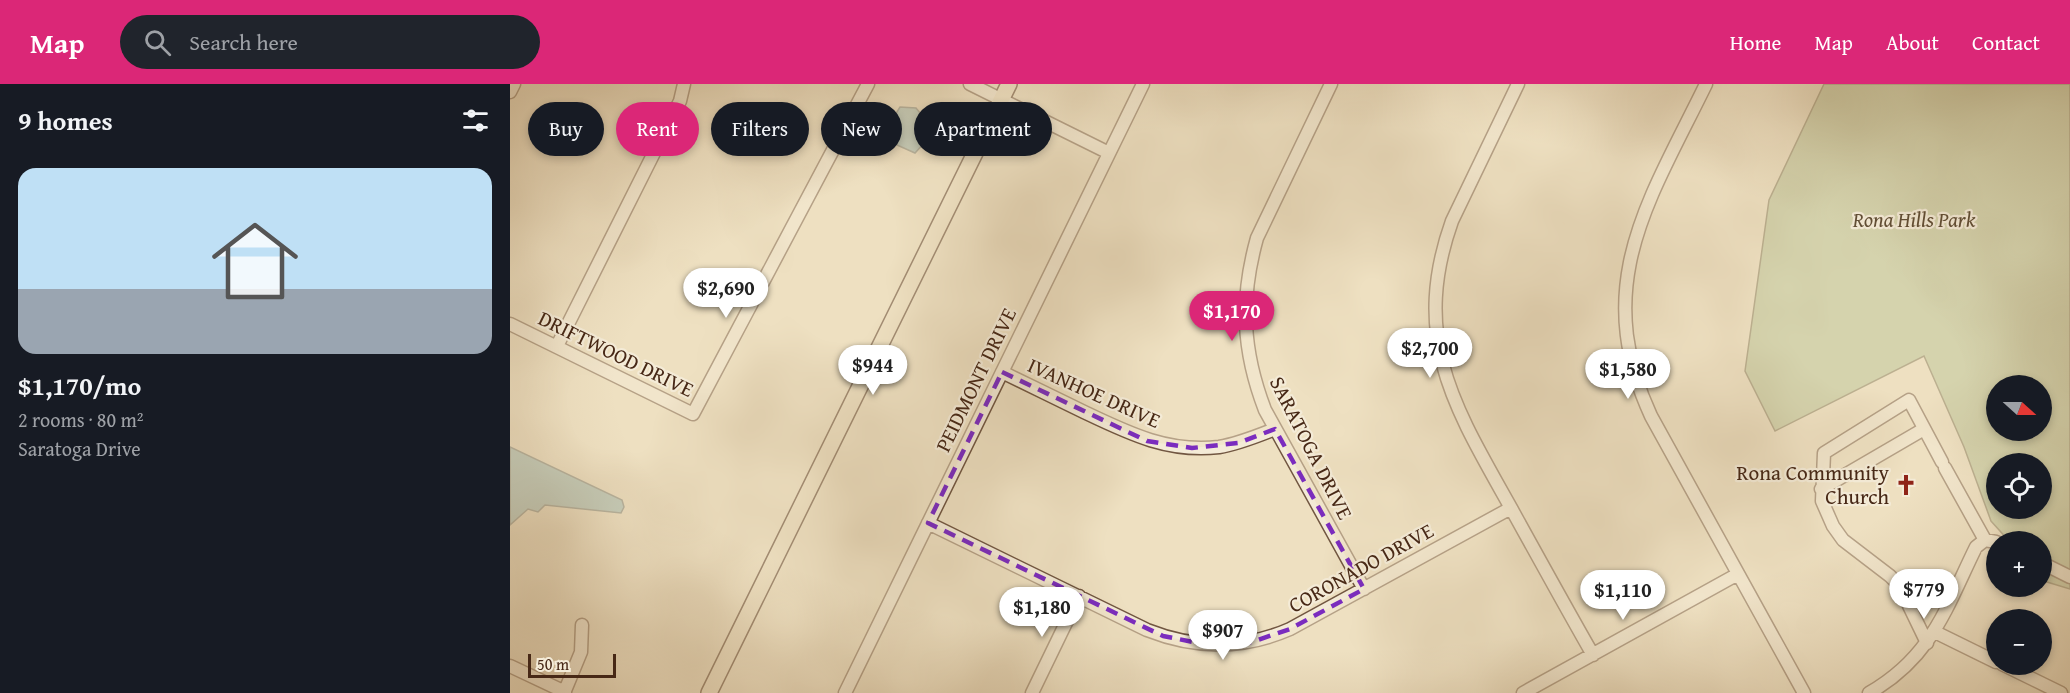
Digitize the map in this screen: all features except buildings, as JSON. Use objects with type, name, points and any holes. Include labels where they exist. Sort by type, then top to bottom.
[{"type":"main road","points":[[709,693],[1009,84]]},
{"type":"street","points":[[510,92],[514,84]]},
{"type":"street","points":[[557,346],[680,101],[684,84]]},
{"type":"street","name":"DRIFTWOOD DRIVE","points":[[510,324],[693,414],[868,84]]},
{"type":"street","points":[[970,84],[1109,153]]},
{"type":"street","name":"PEIDMONT DRIVE","points":[[845,693],[1143,84]]},
{"type":"street","name":"SARATOGA DRIVE","points":[[1331,84],[1261,226],[1251,262],[1246,295],[1246,341],[1256,386],[1275,429],[1364,589]]},
{"type":"street","points":[[1518,84],[1452,221],[1442,252],[1435,296],[1438,345],[1452,397],[1478,449],[1593,655]]},
{"type":"street","points":[[1706,84],[1645,208],[1634,241],[1626,283],[1626,334],[1636,378],[1651,416],[1804,693]]},
{"type":"street","name":"IVANHOE DRIVE","points":[[1002,372],[1130,435],[1164,445],[1192,448],[1221,447],[1275,429]]},
{"type":"street","points":[[1869,693],[1905,668],[1927,644],[1986,543],[1909,400],[1824,453],[1821,489],[1822,501],[1833,526],[1843,540],[1899,585],[1927,644]]},
{"type":"street","points":[[1821,489],[1924,429]]},
{"type":"street","name":"CORONADO DRIVE","points":[[928,523],[1163,636],[1194,644],[1223,646],[1252,642],[1279,634],[1511,508]]},
{"type":"street","points":[[2052,568],[2070,577]]},
{"type":"street","points":[[1523,693],[1738,574]]},
{"type":"street","points":[[1032,693],[1079,596]]},
{"type":"street","points":[[510,666],[565,692],[582,652],[582,625]]},
{"type":"street","points":[[1935,632],[1986,657]]},
{"type":"street","points":[[2024,675],[2061,693]]},
{"type":"highlighted area","points":[[1002,372],[1147,441],[1192,448],[1238,443],[1275,429],[1364,589],[1290,629],[1252,642],[1208,645],[1163,636],[928,523]]},
{"type":"green space","name":"Rona Hills Park","points":[[1824,84],[2070,84],[2070,589],[2052,584],[2052,531],[2000,531],[1990,519],[2052,519],[2052,453],[1986,453],[1986,507],[1964,447],[1924,356],[1775,431],[1745,371],[1769,200]]},
{"type":"water","points":[[902,107],[914,108],[914,153],[902,147]]},
{"type":"water","points":[[510,447],[622,500],[624,507],[621,513],[545,505],[538,512],[528,509],[510,525]]},
{"type":"place","name":"Rona Community Church","points":[[1906,485]]}]
